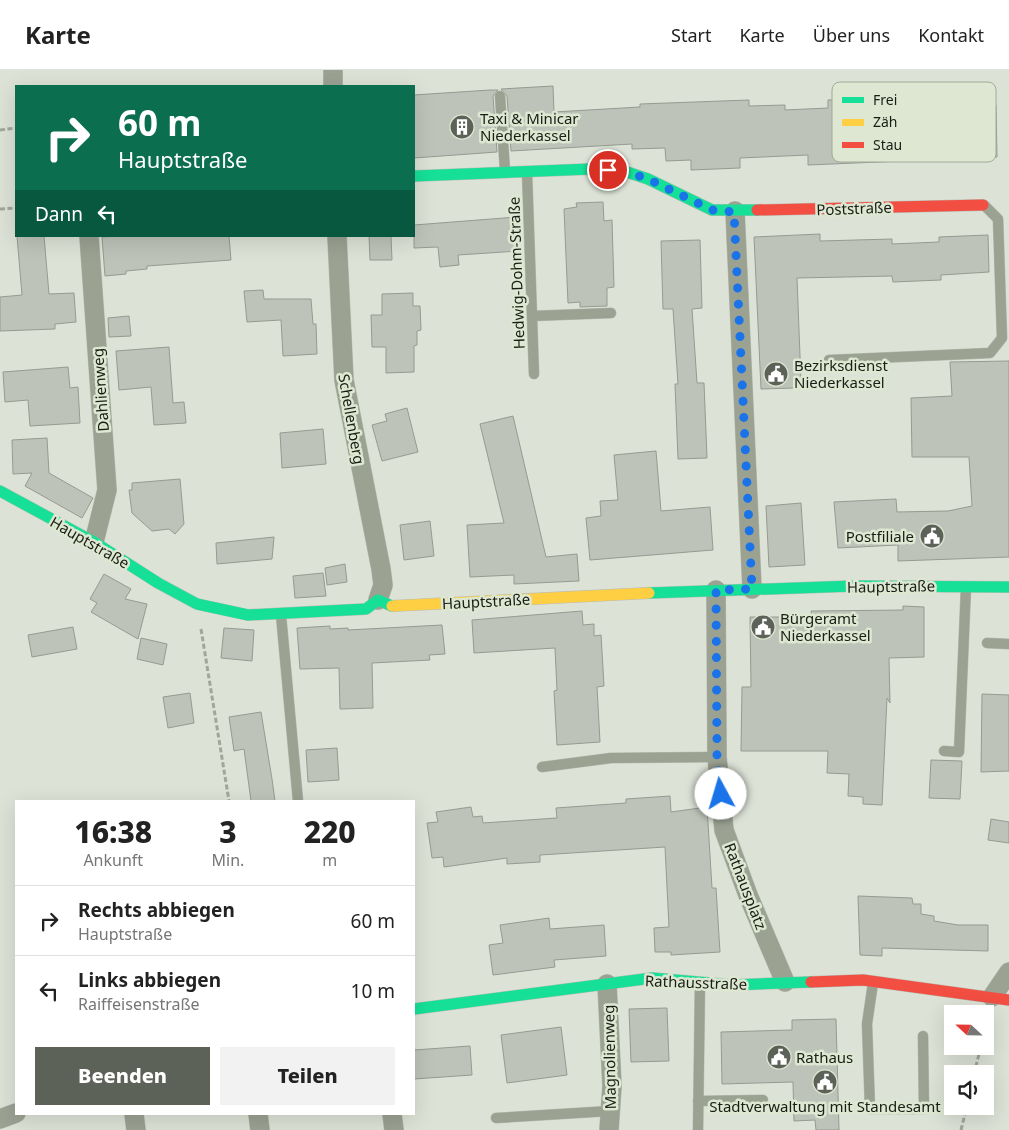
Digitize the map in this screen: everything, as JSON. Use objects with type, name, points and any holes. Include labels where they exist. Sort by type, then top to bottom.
[{"type":"street","points":[[333,70],[333,85]]},
{"type":"street","name":"Poststraße","points":[[415,176],[591,169],[624,171],[648,179],[712,210],[734,212],[983,205]]},
{"type":"street","points":[[734,212],[752,589]]},
{"type":"street","name":"Dahlienweg","points":[[89,237],[107,490],[94,542]]},
{"type":"street","name":"Schellenberg","points":[[338,237],[344,380],[381,569],[383,585],[378,600]]},
{"type":"street","name":"Hauptstraße","points":[[0,491],[94,542],[158,583],[197,604],[248,615],[354,611],[373,606],[378,600],[390,606],[716,590],[906,584],[1009,587]]},
{"type":"street","name":"Rathausplatz","points":[[716,590],[717,757],[724,830],[748,896],[785,982]]},
{"type":"street","points":[[1001,998],[1009,972]]},
{"type":"street","name":"Rathausstraße","points":[[415,1009],[652,978],[732,985],[785,982],[873,982],[1001,998]]},
{"type":"street","name":"Magnolienweg","points":[[607,984],[612,1086],[609,1130]]},
{"type":"street","points":[[0,1118],[15,1113]]},
{"type":"street","points":[[134,1115],[136,1130]]},
{"type":"street","points":[[258,1115],[260,1130]]},
{"type":"street","points":[[392,1115],[394,1130]]},
{"type":"lane","points":[[500,96],[505,172]]},
{"type":"lane","name":"Hedwig-Dohm-Straße","points":[[527,172],[534,374]]},
{"type":"lane","name":"Poststraße","points":[[829,360],[990,353],[1002,338],[998,220],[983,205]]},
{"type":"lane","points":[[532,316],[611,313]]},
{"type":"lane","points":[[944,751],[959,752],[966,586]]},
{"type":"lane","points":[[281,614],[298,800]]},
{"type":"lane","points":[[987,643],[1009,644]]},
{"type":"lane","points":[[542,767],[611,758],[717,757]]},
{"type":"lane","points":[[698,1130],[700,982]]},
{"type":"lane","points":[[873,982],[867,1024],[870,1109],[924,1109],[923,1036]]},
{"type":"lane","points":[[698,1101],[763,1100]]},
{"type":"lane","points":[[496,1118],[610,1111]]},
{"type":"path","points":[[0,130],[15,128]]},
{"type":"path","points":[[0,209],[15,208]]},
{"type":"path","points":[[197,604],[229,800]]},
{"type":"path","points":[[961,1130],[965,1115]]},
{"type":"building","points":[[553,86],[554,112],[640,107],[640,104],[749,100],[749,106],[785,105],[785,110],[828,108],[828,100],[832,100],[832,162],[879,162],[808,165],[808,155],[740,158],[740,168],[691,170],[691,160],[666,161],[665,148],[632,149],[632,144],[511,151],[507,96],[501,89]]},
{"type":"building","points":[[498,90],[493,96],[497,152],[415,158],[415,95]]},
{"type":"building","points":[[996,105],[997,157],[996,157]]},
{"type":"building","points":[[603,202],[604,221],[612,220],[614,287],[607,288],[607,306],[580,307],[580,302],[568,303],[564,209],[577,207],[576,203]]},
{"type":"building","points":[[517,217],[519,251],[458,255],[459,265],[440,267],[438,247],[414,248],[415,225]]},
{"type":"building","points":[[820,234],[820,241],[892,239],[892,244],[939,242],[939,237],[988,235],[989,272],[941,275],[941,280],[893,282],[892,276],[797,278],[801,382],[795,382],[795,388],[761,389],[754,237]]},
{"type":"building","points":[[17,237],[44,237],[49,294],[74,293],[76,322],[55,324],[55,329],[0,331],[0,297],[22,295]]},
{"type":"building","points":[[102,237],[229,237],[231,260],[147,266],[147,269],[126,271],[126,274],[105,276]]},
{"type":"building","points":[[369,237],[391,237],[392,260],[370,260]]},
{"type":"building","points":[[700,240],[702,308],[692,309],[697,383],[704,383],[707,458],[678,459],[675,384],[678,384],[673,309],[663,309],[661,241]]},
{"type":"building","points":[[263,290],[264,299],[311,299],[313,324],[316,324],[317,354],[283,356],[281,320],[247,322],[244,291]]},
{"type":"building","points":[[413,293],[413,306],[420,306],[421,330],[417,331],[417,345],[414,346],[414,372],[386,373],[386,347],[372,347],[371,315],[382,315],[382,294]]},
{"type":"building","points":[[129,316],[131,336],[109,337],[108,318]]},
{"type":"building","points":[[169,347],[173,403],[184,402],[186,423],[154,425],[151,387],[119,390],[116,351]]},
{"type":"building","points":[[1009,361],[1009,557],[898,561],[898,545],[838,548],[834,502],[896,499],[897,512],[948,511],[972,506],[969,457],[912,457],[911,398],[952,396],[950,362]]},
{"type":"building","points":[[68,367],[70,388],[78,387],[80,423],[30,426],[28,400],[5,402],[3,372]]},
{"type":"building","points":[[407,408],[418,452],[382,461],[372,425],[387,421],[385,414]]},
{"type":"building","points":[[513,416],[546,557],[577,554],[579,581],[514,584],[514,575],[470,577],[467,525],[504,523],[480,424]]},
{"type":"building","points":[[323,429],[326,464],[282,468],[280,433]]},
{"type":"building","points":[[47,438],[49,473],[93,498],[82,518],[25,486],[32,473],[13,474],[12,440]]},
{"type":"building","points":[[656,451],[661,511],[710,507],[713,550],[590,560],[586,518],[601,516],[600,501],[618,500],[614,455]]},
{"type":"building","points":[[180,479],[184,524],[175,534],[169,529],[152,531],[132,513],[129,490],[132,490],[132,483]]},
{"type":"building","points":[[801,503],[805,565],[769,567],[766,506]]},
{"type":"building","points":[[430,521],[434,556],[404,560],[400,525]]},
{"type":"building","points":[[274,537],[272,559],[217,564],[216,543]]},
{"type":"building","points":[[345,564],[347,582],[327,585],[325,568]]},
{"type":"building","points":[[323,573],[326,596],[295,598],[293,576]]},
{"type":"building","points":[[104,574],[131,589],[125,599],[147,604],[138,639],[91,612],[97,603],[90,599]]},
{"type":"building","points":[[903,606],[924,607],[924,657],[889,658],[890,703],[887,698],[882,805],[863,804],[863,797],[848,796],[849,774],[827,773],[828,751],[741,751],[742,687],[751,687],[750,617],[812,617],[811,611],[903,610]]},
{"type":"building","points":[[582,611],[583,625],[594,624],[594,636],[601,635],[604,686],[597,687],[600,742],[557,745],[554,691],[557,690],[555,648],[474,653],[472,620]]},
{"type":"building","points":[[442,625],[445,654],[429,655],[430,660],[372,663],[373,708],[340,709],[339,668],[300,669],[297,628],[330,626],[330,629],[348,628],[348,630]]},
{"type":"building","points":[[73,627],[77,649],[32,657],[28,635]]},
{"type":"building","points":[[224,628],[254,630],[252,661],[221,658]]},
{"type":"building","points":[[141,638],[167,644],[163,665],[137,659]]},
{"type":"building","points":[[190,693],[194,723],[168,728],[163,697]]},
{"type":"building","points":[[982,694],[1009,695],[1009,771],[981,772]]},
{"type":"building","points":[[261,712],[275,800],[251,800],[244,749],[234,751],[229,717]]},
{"type":"building","points":[[337,748],[339,780],[308,782],[306,750]]},
{"type":"building","points":[[931,760],[962,761],[960,799],[929,798]]},
{"type":"building","points":[[670,796],[671,812],[707,807],[712,888],[716,888],[720,952],[671,955],[671,952],[655,952],[654,928],[669,927],[665,847],[540,855],[540,862],[507,864],[507,858],[444,867],[443,857],[432,858],[427,823],[438,822],[436,812],[471,807],[473,817],[482,816],[483,823],[557,818],[556,808],[626,803],[626,799]]},
{"type":"building","points":[[991,819],[1009,822],[1009,843],[988,840]]},
{"type":"building","points":[[858,896],[912,898],[913,904],[921,904],[921,914],[934,916],[934,921],[958,925],[988,925],[988,951],[882,948],[882,956],[860,955]]},
{"type":"building","points":[[549,918],[550,929],[604,925],[606,956],[554,960],[555,967],[493,975],[489,945],[503,943],[500,925]]},
{"type":"building","points":[[667,1008],[669,1061],[631,1062],[629,1009]]},
{"type":"building","name":"Rathaus","points":[[836,1019],[839,1130],[816,1130],[815,1120],[794,1121],[793,1082],[722,1084],[721,1032],[792,1030],[792,1020]]},
{"type":"building","points":[[561,1027],[567,1075],[507,1083],[501,1035]]},
{"type":"building","points":[[470,1046],[472,1075],[415,1079],[415,1050]]},
{"type":"traffic: fast","points":[[415,176],[591,169],[624,171],[648,179],[712,210],[757,210]]},
{"type":"traffic: fast","points":[[0,491],[94,542],[158,583],[197,604],[248,615],[366,609],[378,600],[392,606]]},
{"type":"traffic: fast","points":[[649,593],[854,586],[1009,587]]},
{"type":"traffic: fast","points":[[415,1009],[652,978],[732,985],[811,982]]},
{"type":"traffic: slow","points":[[392,606],[649,593]]},
{"type":"traffic: jam","points":[[757,210],[983,205]]},
{"type":"traffic: jam","points":[[811,982],[863,980],[1009,1000]]},
{"type":"place","name":"Taxi & Minicar Niederkassel","points":[[462,127]]},
{"type":"place","name":"Bezirksdienst Niederkassel","points":[[776,374]]},
{"type":"place","name":"Postfiliale","points":[[932,536]]},
{"type":"place","name":"Bürgeramt Niederkassel","points":[[763,627]]},
{"type":"place","name":"Rathaus","points":[[779,1057]]},
{"type":"place","name":"Stadtverwaltung mit Standesamt","points":[[825,1082]]},
{"type":"route","points":[[608,170],[624,171],[648,179],[712,210],[734,212],[752,589],[716,590],[717,757],[721,794]]}]
